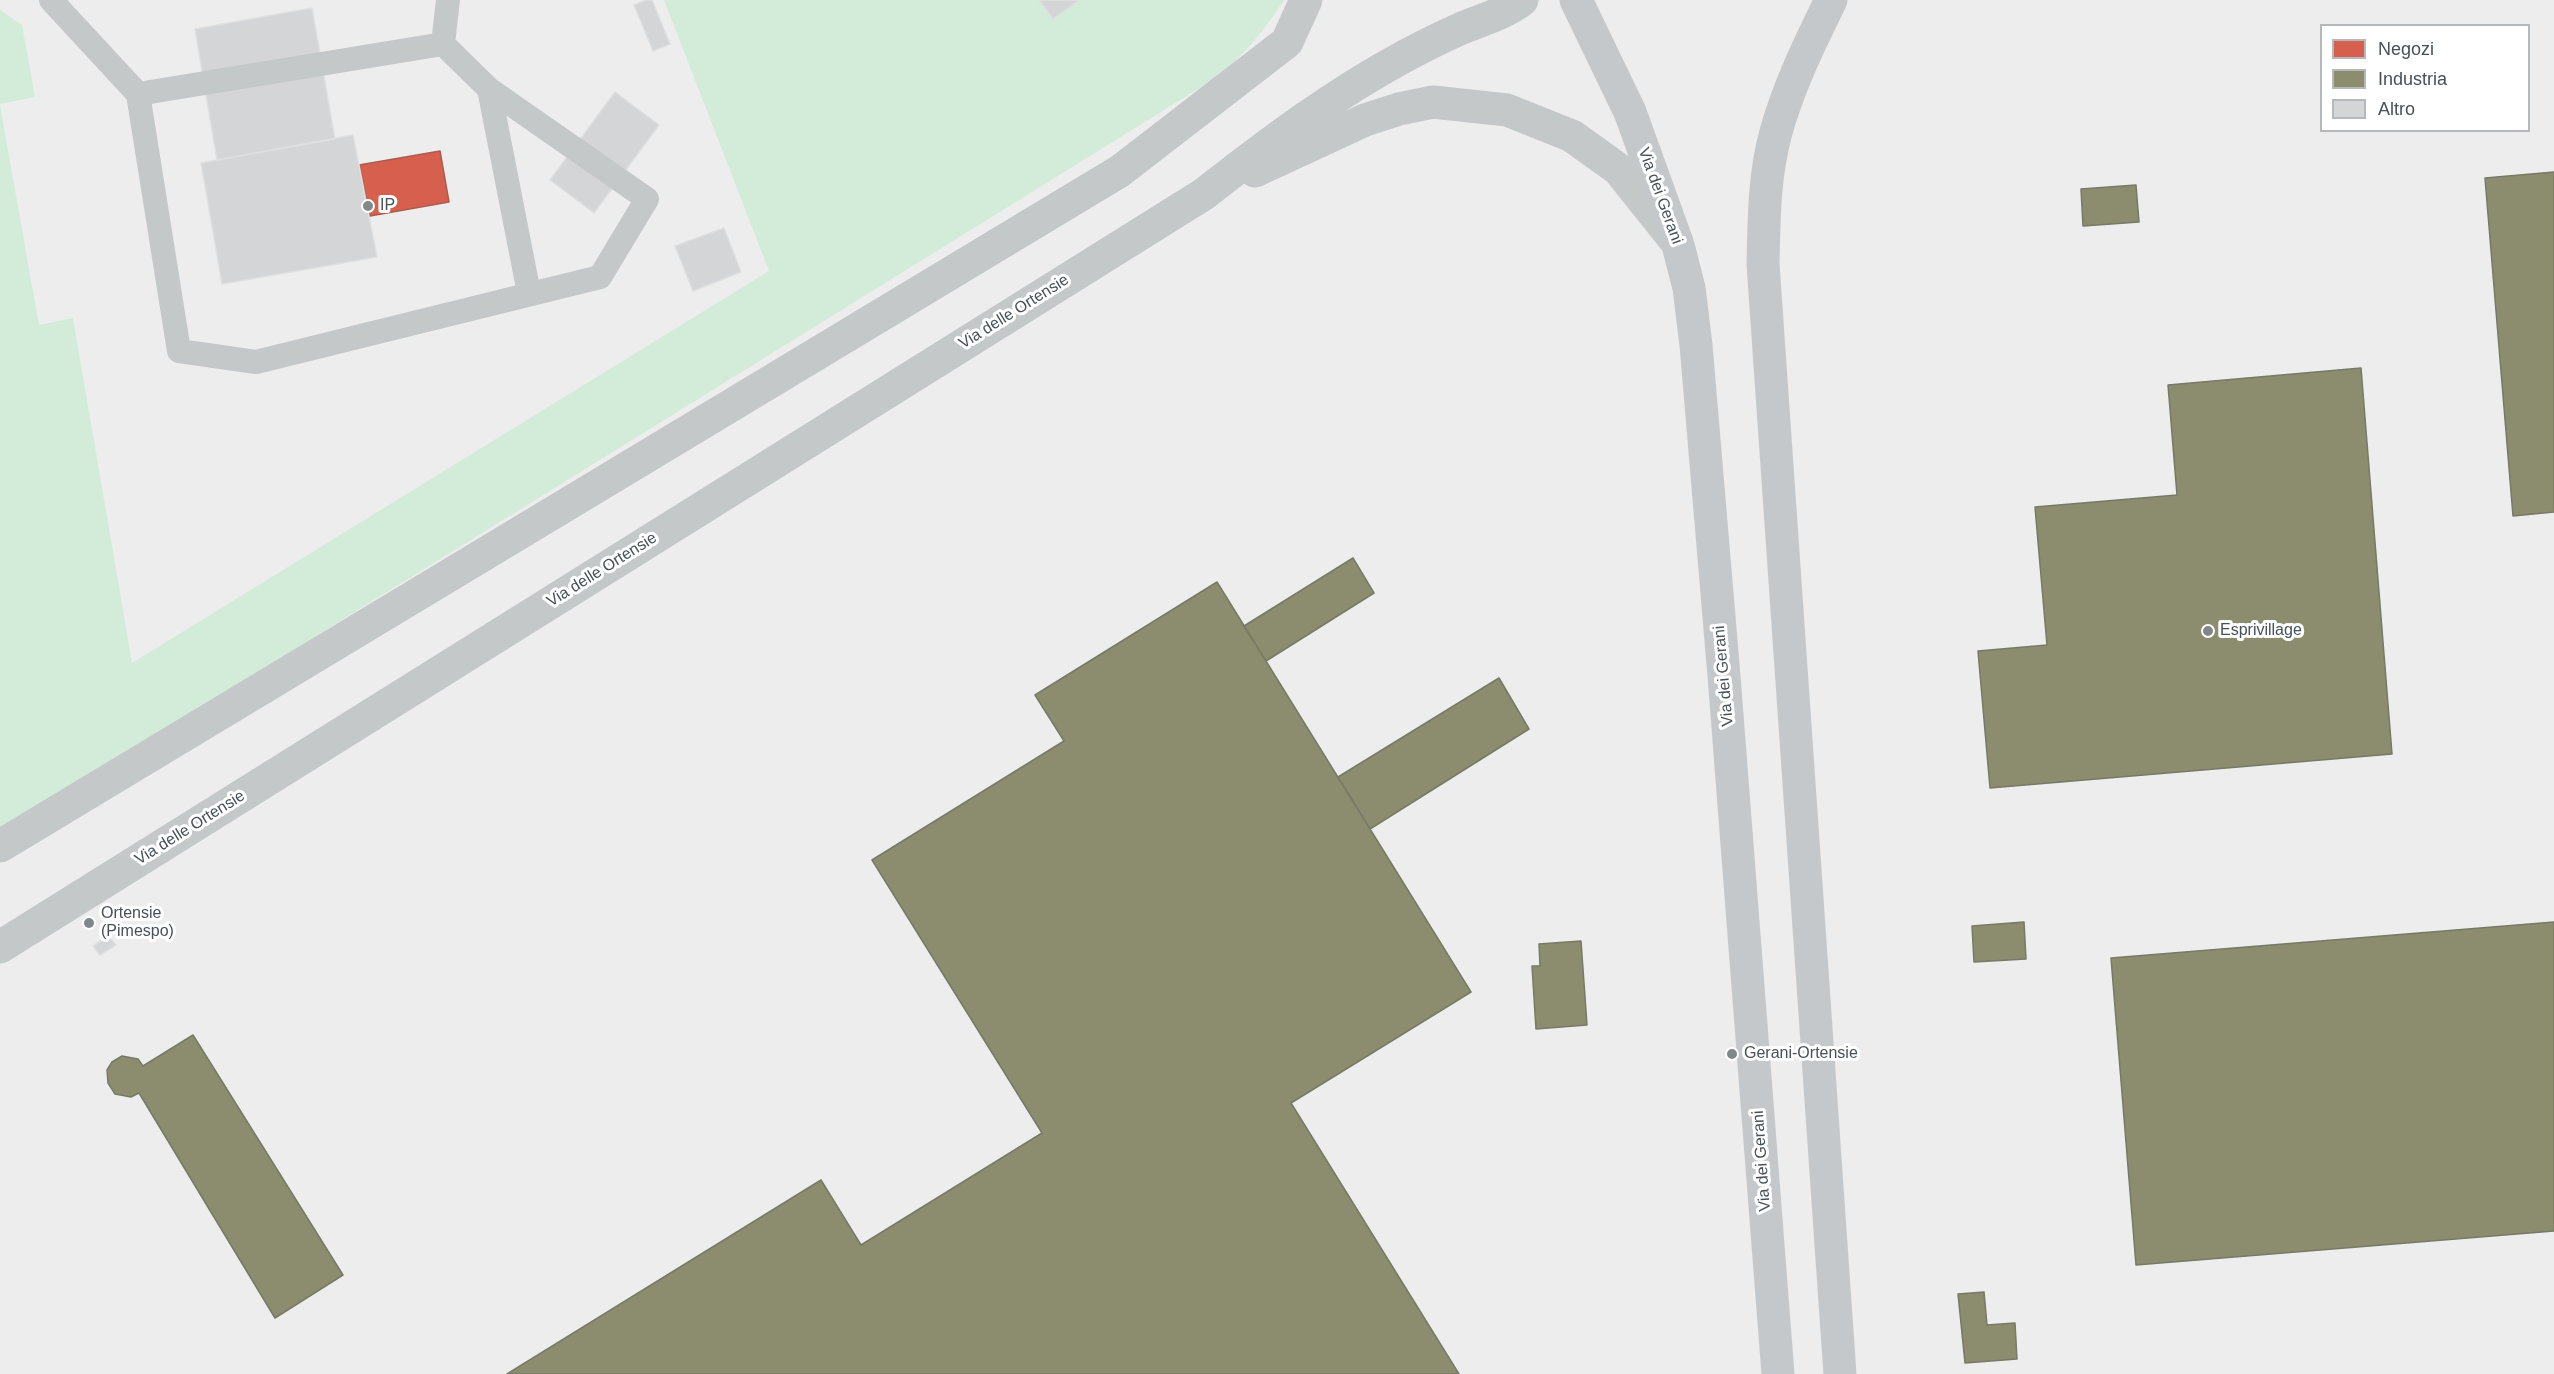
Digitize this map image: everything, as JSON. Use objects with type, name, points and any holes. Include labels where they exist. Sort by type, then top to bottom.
[{"type":"street","points":[[0,846],[1120,171],[1287,42],[1306,0]]},
{"type":"street","points":[[1204,194],[1295,123],[1356,85],[1407,55],[1513,8],[1522,0]]},
{"type":"street","name":"Via dei Gerani","points":[[1576,0],[1630,112],[1678,245],[1689,288],[1696,345],[1778,1374]]},
{"type":"street","points":[[1831,0],[1797,70],[1776,132],[1765,193],[1763,264],[1840,1374]]},
{"type":"street","points":[[1204,194],[1365,120],[1399,109],[1433,102],[1467,104],[1507,110],[1572,136],[1618,170],[1678,245]]},
{"type":"street","name":"Via delle Ortensie","points":[[0,946],[1204,194]]},
{"type":"lane","points":[[51,0],[138,94],[179,351],[256,362],[600,277],[647,199],[489,89],[443,44]]},
{"type":"lane","points":[[443,44],[448,0]]},
{"type":"lane","points":[[138,94],[443,44]]},
{"type":"lane","points":[[489,89],[529,293]]},
{"type":"green space","points":[[664,0],[1284,0],[1254,41],[1219,76],[0,832],[0,105],[39,325],[73,318],[132,663],[769,271]]},
{"type":"green space","points":[[0,10],[22,25],[35,97],[0,104]]},
{"type":"building: Negozi","points":[[440,151],[449,202],[370,216],[359,165]]},
{"type":"building: Industria","points":[[2554,172],[2554,512],[2513,516],[2485,178]]},
{"type":"building: Industria","points":[[2136,185],[2139,222],[2083,226],[2081,189]]},
{"type":"building: Industria","points":[[2361,368],[2392,754],[1990,788],[1978,651],[2047,645],[2035,507],[2177,495],[2168,385]]},
{"type":"building: Industria","points":[[1353,558],[1374,593],[1266,661],[1244,626]]},
{"type":"building: Industria","points":[[1217,582],[1471,992],[1291,1103],[1459,1374],[507,1374],[821,1180],[861,1245],[1042,1133],[872,860],[1064,741],[1035,695]]},
{"type":"building: Industria","points":[[1499,678],[1529,729],[1370,829],[1338,777]]},
{"type":"building: Industria","points":[[2024,922],[2026,959],[1974,962],[1972,926]]},
{"type":"building: Industria","points":[[2554,922],[2554,1231],[2136,1265],[2111,958]]},
{"type":"building: Industria","points":[[1581,941],[1587,1025],[1536,1029],[1532,966],[1540,966],[1539,944]]},
{"type":"building: Industria","points":[[193,1035],[343,1275],[275,1318],[139,1093],[131,1097],[115,1094],[108,1083],[107,1070],[112,1062],[122,1056],[138,1059],[143,1066]]},
{"type":"building: Industria","points":[[1984,1292],[1987,1325],[2015,1323],[2017,1359],[1965,1363],[1958,1294]]},
{"type":"building: Altro","points":[[652,0],[670,44],[653,51],[634,5]]},
{"type":"building: Altro","points":[[1039,0],[1080,0],[1053,19]]},
{"type":"building: Altro","points":[[312,8],[335,139],[217,160],[195,29]]},
{"type":"building: Altro","points":[[615,92],[659,125],[594,213],[550,180]]},
{"type":"building: Altro","points":[[353,135],[377,257],[222,284],[201,163]]},
{"type":"building: Altro","points":[[724,228],[741,272],[693,291],[675,246]]},
{"type":"building: Altro","points":[[109,936],[116,945],[100,955],[93,946]]},
{"type":"place","name":"IP","points":[[368,206]]},
{"type":"place","name":"Esprivillage","points":[[2208,631]]},
{"type":"place","name":"Ortensie (Pimespo)","points":[[89,923]]},
{"type":"place","name":"Gerani-Ortensie","points":[[1732,1054]]}]
